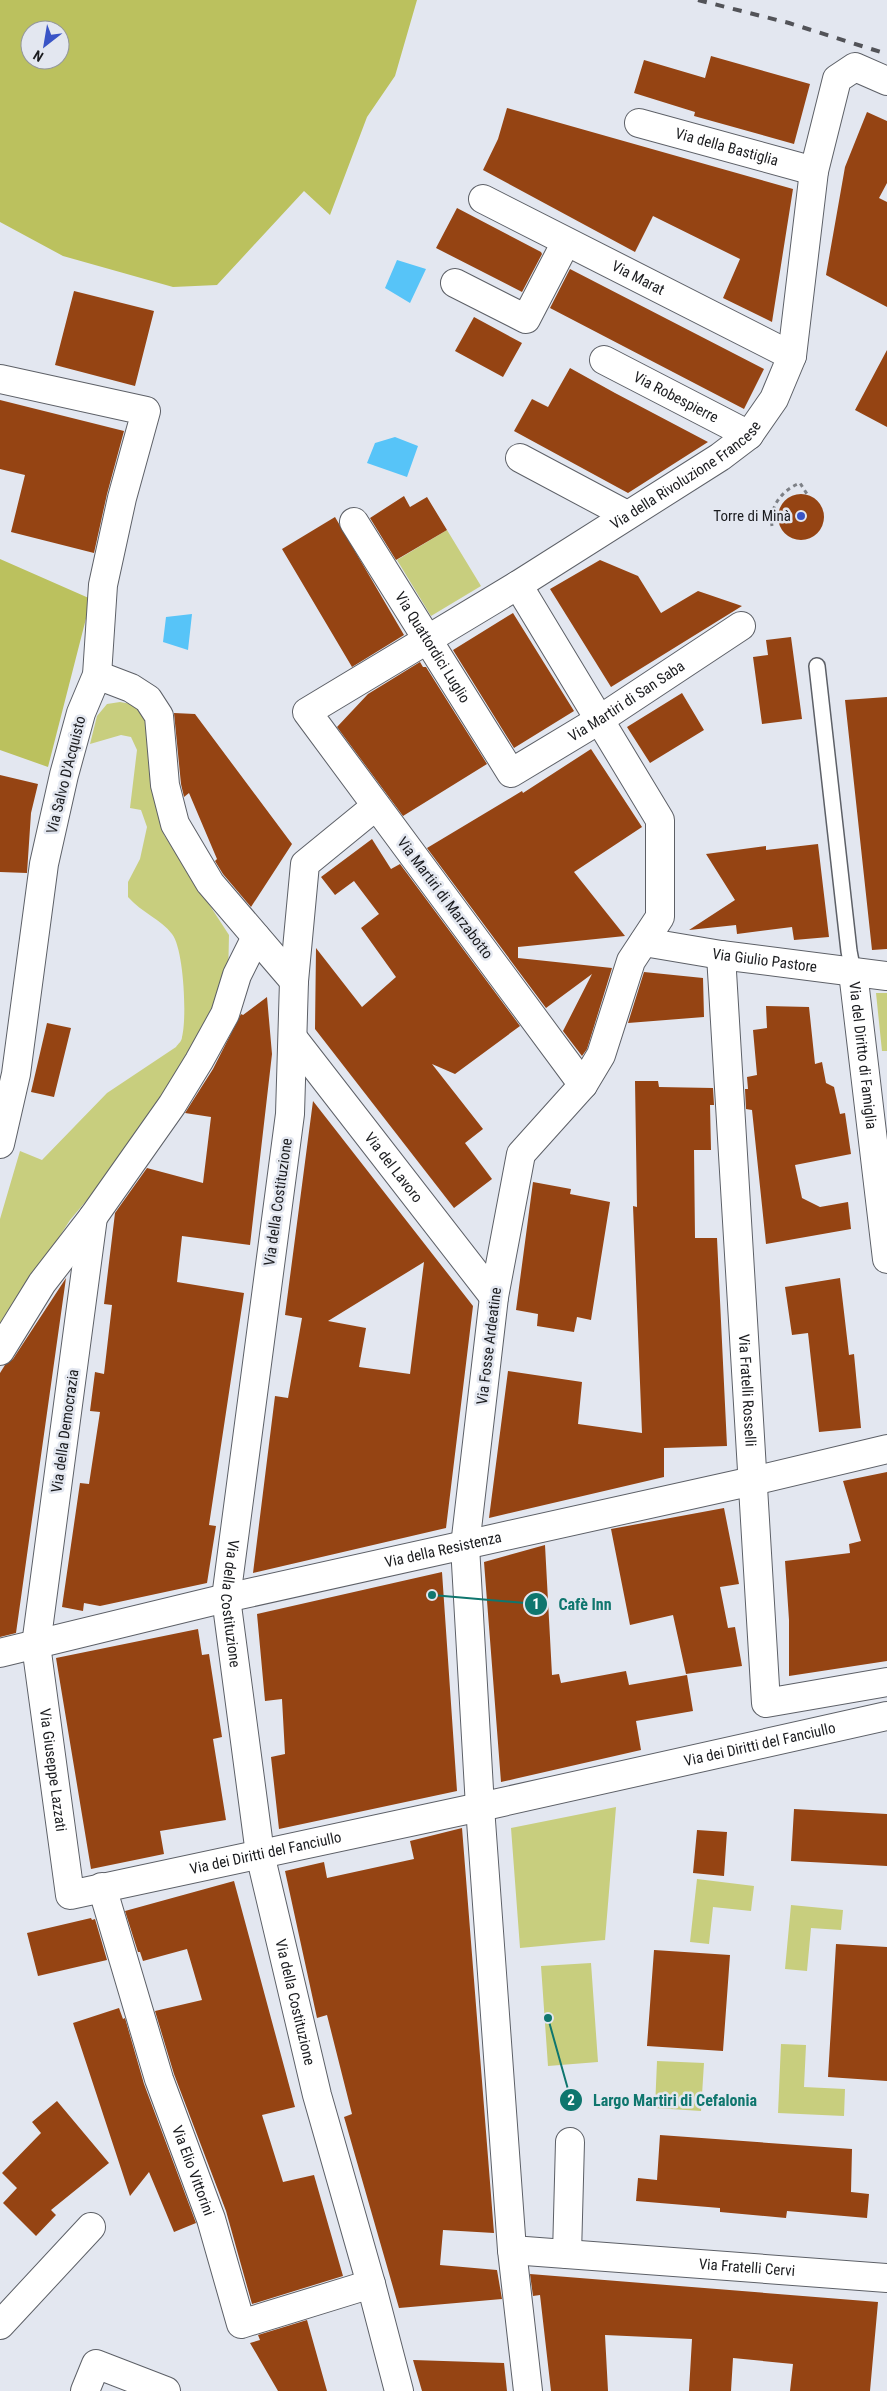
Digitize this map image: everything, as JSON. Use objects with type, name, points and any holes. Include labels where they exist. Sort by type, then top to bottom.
[{"type":"street","name":"Via della Rivoluzione Francese","points":[[307,712],[518,585],[720,457],[749,435],[774,399],[792,356],[814,172],[837,79],[855,68],[887,80]]},
{"type":"street","name":"Via della Bastiglia","points":[[639,123],[814,172]]},
{"type":"street","name":"Via Marat","points":[[482,199],[792,356]]},
{"type":"street","points":[[455,283],[526,319],[566,242]]},
{"type":"street","name":"Via Robespierre","points":[[604,360],[749,435]]},
{"type":"street","name":"Via Salvo D'Acquisto","points":[[0,379],[146,411],[122,498],[103,585],[97,675],[81,713],[64,775],[44,864],[16,1074],[0,1144]]},
{"type":"street","points":[[520,458],[627,515]]},
{"type":"street","name":"Via Quattordici Luglio","points":[[354,522],[511,773]]},
{"type":"street","name":"Via Fosse Ardeatine","points":[[513,2261],[473,1802],[465,1546],[494,1297],[521,1154],[583,1085],[602,1055],[631,961],[660,917],[660,820],[518,585]]},
{"type":"street","name":"Via Martiri di San Saba","points":[[511,773],[599,720],[741,626]]},
{"type":"street","points":[[97,675],[132,688],[148,699],[160,716],[165,785],[175,824],[210,883],[294,981]]},
{"type":"street","name":"Via Martiri di Marzabotto","points":[[307,712],[583,1085]]},
{"type":"street","name":"Via della Costituzione","points":[[376,806],[305,864],[294,981],[290,1114],[226,1598],[260,1854],[317,2095],[371,2284],[399,2391]]},
{"type":"street","points":[[0,1350],[42,1283],[94,1217],[172,1105],[225,1014],[237,976],[256,937]]},
{"type":"street","name":"Via Giulio Pastore","points":[[644,942],[721,955],[887,976]]},
{"type":"street","name":"Via Fratelli Rosselli","points":[[721,955],[766,1703],[887,1682]]},
{"type":"street","name":"Via del Diritto di Famiglia","points":[[853,972],[887,1259]]},
{"type":"street","name":"Via del Lavoro","points":[[293,1038],[494,1297]]},
{"type":"street","name":"Via della Democrazia","points":[[36,1645],[94,1217]]},
{"type":"street","name":"Via della Resistenza","points":[[0,1653],[226,1598],[465,1546],[887,1449]]},
{"type":"street","name":"Via Giuseppe Lazzati","points":[[36,1645],[70,1895]]},
{"type":"street","name":"Via dei Diritti del Fanciullo","points":[[70,1895],[260,1854],[473,1802],[632,1773],[887,1716]]},
{"type":"street","name":"Via Elio Vittorini","points":[[102,1887],[159,2079],[212,2219],[241,2324],[371,2284]]},
{"type":"street","points":[[567,2254],[570,2142]]},
{"type":"street","points":[[0,2325],[91,2227]]},
{"type":"street","name":"Via Fratelli Cervi","points":[[513,2261],[567,2254],[887,2278]]},
{"type":"street","points":[[513,2261],[528,2391]]},
{"type":"street","points":[[85,2391],[96,2364],[166,2391]]},
{"type":"lane","points":[[817,666],[849,951],[853,972]]},
{"type":"path","points":[[772,526],[771,517],[780,496],[800,484],[807,494]]},
{"type":"green space","points":[[0,0],[417,0],[395,76],[367,117],[330,215],[304,191],[217,285],[173,287],[63,256],[0,222]]},
{"type":"green space","points":[[447,530],[481,586],[431,616],[397,560]]},
{"type":"green space","points":[[0,559],[91,599],[48,767],[0,750]]},
{"type":"green space","points":[[120,702],[137,705],[152,733],[153,777],[164,835],[229,935],[228,980],[215,1013],[147,1129],[70,1220],[0,1330],[0,1219],[20,1151],[42,1160],[107,1093],[176,1047],[182,1038],[184,1000],[182,968],[176,942],[168,929],[128,897],[128,882],[140,859],[147,827],[141,810],[130,808],[137,750],[131,737],[121,735],[90,744],[97,716],[107,704]]},
{"type":"green space","points":[[876,993],[887,993],[887,1051],[882,1051]]},
{"type":"green space","points":[[616,1807],[605,1940],[520,1948],[511,1828]]},
{"type":"green space","points":[[697,1879],[754,1886],[751,1911],[713,1907],[709,1944],[690,1942]]},
{"type":"green space","points":[[791,1905],[843,1910],[841,1930],[811,1928],[807,1971],[785,1969]]},
{"type":"green space","points":[[591,1963],[598,2062],[548,2066],[541,1966]]},
{"type":"green space","points":[[781,2044],[806,2045],[804,2087],[845,2089],[844,2116],[778,2113]]},
{"type":"green space","points":[[657,2061],[704,2063],[701,2111],[655,2108]]},
{"type":"water","points":[[397,260],[426,269],[410,303],[385,288]]},
{"type":"water","points":[[395,437],[418,446],[407,477],[367,463],[375,443]]},
{"type":"water","points":[[192,614],[188,650],[163,642],[166,617]]},
{"type":"building","points":[[711,56],[810,84],[794,144],[694,116],[695,112],[634,93],[644,60],[705,78]]},
{"type":"building","points":[[507,108],[793,189],[772,322],[723,298],[740,259],[653,216],[635,252],[483,170],[498,139]]},
{"type":"building","points":[[867,112],[887,121],[887,183],[879,198],[887,202],[887,307],[826,275],[845,167]]},
{"type":"building","points":[[457,208],[541,252],[542,254],[522,292],[436,248]]},
{"type":"building","points":[[570,269],[764,369],[744,409],[550,308]]},
{"type":"building","points":[[74,291],[154,311],[135,386],[55,365]]},
{"type":"building","points":[[474,317],[522,343],[503,377],[455,351]]},
{"type":"building","points":[[887,350],[887,427],[855,410]]},
{"type":"building","points":[[570,368],[708,442],[628,493],[514,431],[532,399],[548,407]]},
{"type":"building","points":[[0,400],[124,431],[94,553],[11,532],[25,475],[0,469]]},
{"type":"building","name":"Torre di Minà","points":[[806,494],[810,495],[820,504],[823,508],[823,526],[814,536],[806,540],[796,540],[788,536],[779,526],[778,512],[782,504],[792,495]]},
{"type":"building","points":[[404,496],[410,507],[427,497],[447,530],[396,560],[370,518]]},
{"type":"building","points":[[335,517],[404,635],[352,667],[282,549]]},
{"type":"building","points":[[600,560],[638,576],[661,613],[698,591],[742,606],[611,687],[550,589]]},
{"type":"building","points":[[513,613],[574,711],[514,748],[453,650]]},
{"type":"building","points":[[791,637],[802,719],[762,724],[753,657],[768,655],[766,640]]},
{"type":"building","points":[[420,662],[423,667],[426,667],[487,764],[403,816],[337,727],[368,694]]},
{"type":"building","points":[[682,693],[704,730],[650,763],[627,727]]},
{"type":"building","points":[[887,697],[887,949],[872,950],[845,700]]},
{"type":"building","points":[[174,713],[195,714],[292,844],[251,907],[223,874],[215,861],[217,859],[189,793],[184,797]]},
{"type":"building","points":[[591,749],[642,827],[574,872],[625,936],[518,947],[518,958],[612,968],[587,1049],[582,1056],[563,1031],[592,974],[546,1008],[427,848],[522,791],[523,793]]},
{"type":"building","points":[[0,775],[38,784],[31,813],[27,873],[0,872]]},
{"type":"building","points":[[372,839],[391,869],[400,864],[520,1026],[455,1074],[432,1064],[483,1129],[465,1143],[492,1179],[454,1208],[315,1029],[316,948],[362,1007],[396,977],[361,928],[379,914],[354,881],[335,895],[321,877]]},
{"type":"building","points":[[818,844],[829,937],[794,940],[792,927],[737,934],[736,925],[689,930],[735,900],[706,854],[766,846],[766,850]]},
{"type":"building","points":[[644,972],[703,978],[704,1017],[628,1023]]},
{"type":"building","points":[[267,997],[272,1054],[250,1245],[182,1236],[177,1282],[244,1293],[209,1525],[216,1526],[207,1583],[100,1606],[84,1603],[83,1611],[62,1607],[80,1483],[89,1484],[100,1412],[90,1411],[95,1372],[104,1374],[112,1305],[104,1304],[115,1213],[147,1168],[203,1183],[211,1117],[185,1113],[213,1069],[241,1014],[243,1015]]},
{"type":"building","points":[[766,1006],[809,1007],[815,1064],[822,1062],[826,1083],[834,1087],[840,1114],[845,1113],[851,1154],[795,1165],[802,1198],[820,1207],[848,1202],[851,1229],[766,1244],[752,1110],[746,1109],[745,1089],[748,1089],[747,1077],[757,1075],[753,1030],[767,1028]]},
{"type":"building","points":[[47,1023],[71,1028],[54,1097],[31,1092]]},
{"type":"building","points":[[635,1081],[658,1081],[659,1087],[713,1088],[714,1105],[710,1105],[711,1150],[694,1150],[695,1238],[717,1238],[727,1446],[664,1448],[664,1477],[489,1518],[508,1371],[582,1382],[578,1424],[642,1433],[633,1206],[637,1207]]},
{"type":"building","points":[[313,1101],[473,1306],[446,1528],[253,1573],[275,1396],[288,1398],[302,1318],[285,1315]],"holes":[[[424,1262],[410,1374],[359,1367],[366,1328],[328,1321]]]},
{"type":"building","points":[[533,1182],[571,1189],[570,1194],[610,1202],[591,1320],[577,1317],[574,1332],[537,1326],[538,1314],[516,1310]]},
{"type":"building","points":[[66,1278],[16,1633],[0,1637],[0,1373],[5,1365],[13,1359]]},
{"type":"building","points":[[840,1278],[849,1355],[854,1354],[861,1428],[819,1432],[808,1333],[792,1335],[785,1287]]},
{"type":"building","points":[[887,1472],[887,1661],[789,1676],[789,1620],[785,1561],[850,1553],[849,1544],[861,1541],[843,1481]]},
{"type":"building","points":[[724,1508],[739,1584],[720,1587],[728,1628],[735,1627],[742,1666],[686,1674],[673,1615],[630,1625],[611,1529]]},
{"type":"building","points":[[545,1545],[552,1675],[559,1674],[561,1683],[626,1671],[629,1685],[687,1675],[693,1711],[636,1721],[641,1750],[501,1782],[484,1562]]},
{"type":"building","points":[[442,1572],[457,1791],[279,1829],[271,1757],[285,1754],[282,1699],[265,1701],[257,1614]]},
{"type":"building","points":[[198,1629],[202,1655],[209,1654],[222,1737],[213,1739],[226,1820],[160,1831],[164,1854],[91,1869],[56,1658]]},
{"type":"building","points":[[794,1809],[887,1814],[887,1866],[791,1861]]},
{"type":"building","points":[[462,1828],[494,2233],[443,2230],[440,2265],[497,2270],[502,2299],[399,2308],[344,2117],[352,2114],[327,2015],[317,2018],[285,1871],[324,1862],[327,1878],[414,1859],[410,1841]]},
{"type":"building","points":[[697,1830],[727,1832],[724,1876],[693,1873]]},
{"type":"building","points":[[234,1881],[295,2107],[262,2115],[283,2182],[314,2175],[343,2276],[252,2304],[226,2211],[174,2074],[155,2011],[202,2000],[187,1949],[143,1961],[140,1952],[138,1952],[125,1911]]},
{"type":"building","points":[[91,1918],[92,1920],[95,1919],[107,1960],[38,1976],[27,1933]]},
{"type":"building","points":[[836,1944],[887,1947],[887,2081],[828,2077]]},
{"type":"building","points":[[654,1950],[730,1955],[723,2051],[647,2046]]},
{"type":"building","points":[[119,2008],[123,2019],[125,2018],[144,2084],[196,2223],[174,2232],[149,2172],[130,2196],[73,2023]]},
{"type":"building","points":[[57,2101],[109,2163],[51,2210],[56,2215],[36,2236],[3,2203],[17,2188],[2,2173],[41,2133],[32,2122]]},
{"type":"building","points":[[660,2135],[852,2149],[851,2192],[869,2194],[867,2218],[787,2211],[786,2218],[720,2212],[720,2208],[636,2201],[638,2178],[657,2180]]},
{"type":"building","points":[[530,2274],[878,2302],[870,2391],[790,2391],[793,2364],[733,2358],[731,2391],[689,2391],[692,2339],[605,2335],[608,2391],[551,2391],[540,2295],[533,2296]]},
{"type":"building","points":[[307,2320],[327,2391],[278,2391],[250,2343],[260,2340],[258,2335]]},
{"type":"building","points":[[413,2360],[504,2363],[507,2391],[422,2391]]},
{"type":"railway","points":[[698,0],[789,23],[887,54]]},
{"type":"place","name":"Torre di Minà","points":[[801,516]]},
{"type":"place","name":"Cafè Inn","points":[[432,1595]]},
{"type":"place","name":"Largo Martiri di Cefalonia","points":[[548,2018]]}]
